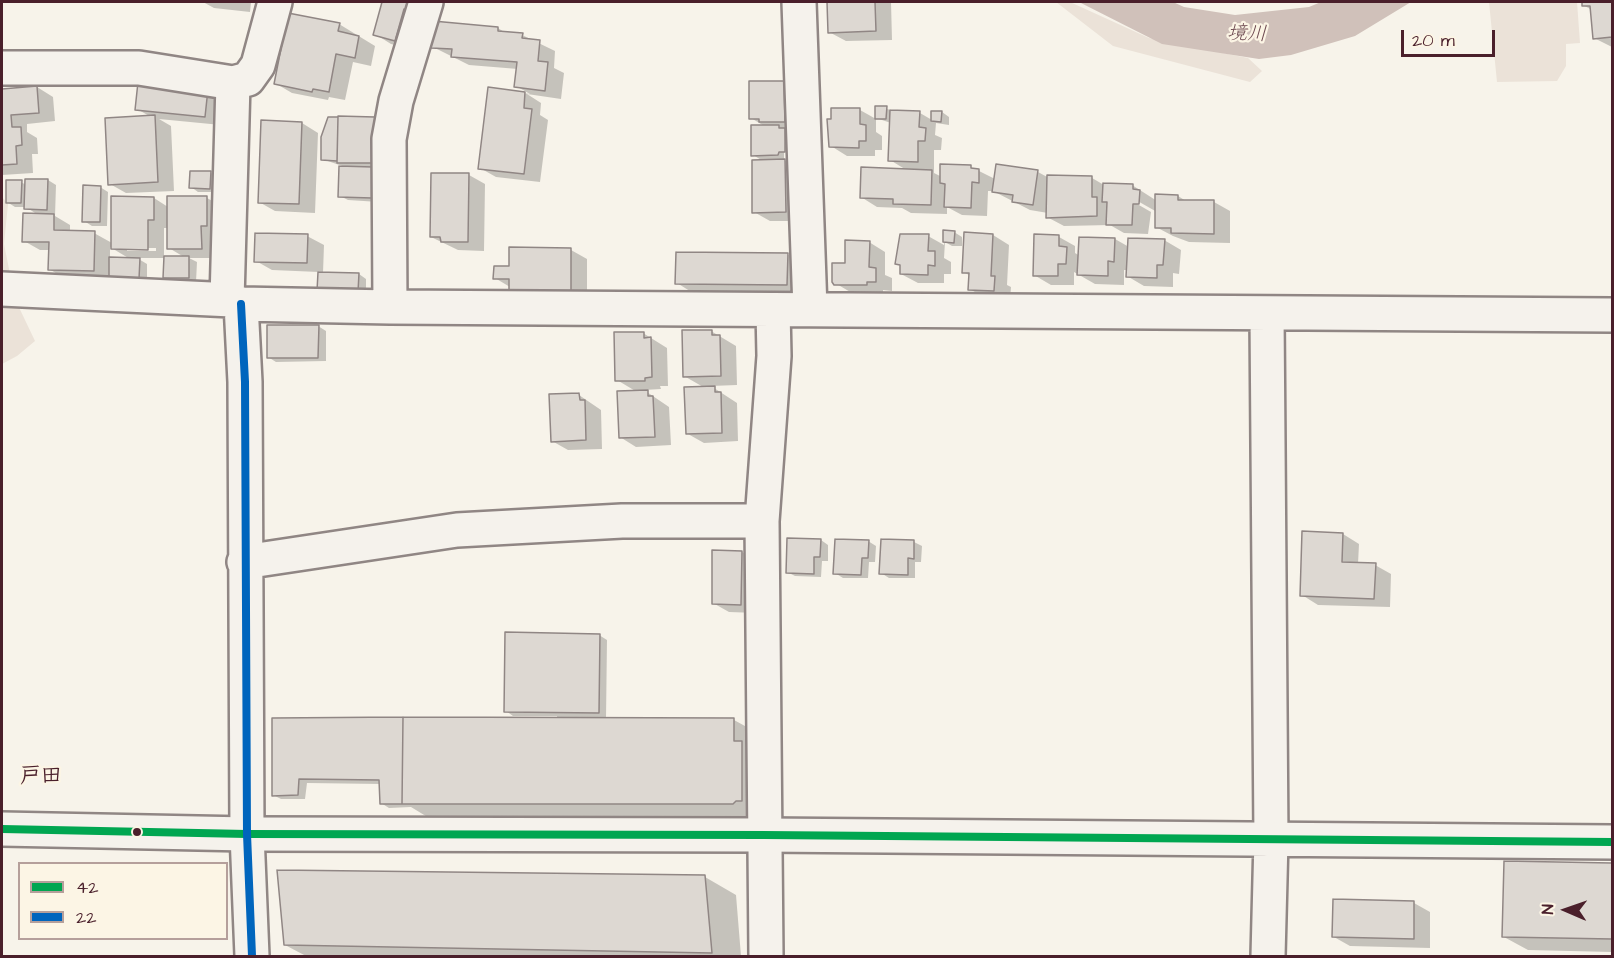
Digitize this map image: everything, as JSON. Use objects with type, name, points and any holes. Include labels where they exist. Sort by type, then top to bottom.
[{"type":"street","points":[[2,68],[139,68],[234,83],[248,79],[258,65],[275,2]]},
{"type":"street","points":[[390,307],[389,139],[396,101],[426,2]]},
{"type":"street","points":[[799,2],[810,309]]},
{"type":"street","points":[[234,83],[235,302],[245,382],[244,561],[252,957]]},
{"type":"street","points":[[2,289],[235,302],[390,307],[1267,314],[1358,311],[1612,315]]},
{"type":"street","points":[[766,957],[762,521],[774,356],[773,310]]},
{"type":"street","points":[[1267,314],[1271,840],[1268,957]]},
{"type":"street","points":[[244,561],[457,530],[622,521],[762,521]]},
{"type":"street","points":[[2,829],[248,834],[764,835],[1612,842]]},
{"type":"shaded area","points":[[1056,2],[1070,2],[1149,38],[1248,58],[1262,71],[1250,82],[1113,46]]},
{"type":"shaded area","points":[[1489,2],[1577,2],[1580,43],[1566,44],[1566,66],[1557,81],[1497,82]]},
{"type":"shaded area","points":[[2,197],[8,204],[4,244],[15,299],[35,341],[17,356],[2,364]]},
{"type":"water","name":"境川","points":[[1079,2],[1173,2],[1184,7],[1235,15],[1309,7],[1321,2],[1411,2],[1355,36],[1291,55],[1259,59],[1162,44]]},
{"type":"building","points":[[382,2],[414,2],[412,11],[404,9],[395,41],[373,35]]},
{"type":"building","points":[[827,2],[875,2],[876,31],[828,33]]},
{"type":"building","points":[[1582,2],[1612,2],[1612,37],[1593,39],[1590,6],[1582,6]]},
{"type":"building","points":[[288,13],[340,23],[338,31],[359,36],[355,58],[336,54],[329,92],[313,89],[312,92],[274,84]]},
{"type":"building","points":[[433,21],[498,27],[498,31],[523,33],[522,38],[540,40],[538,61],[548,62],[545,91],[514,87],[517,62],[451,57],[452,49],[431,48]]},
{"type":"building","points":[[749,81],[784,81],[785,122],[759,122],[759,119],[749,119]]},
{"type":"building","points":[[138,82],[208,89],[205,117],[135,110]]},
{"type":"building","points":[[37,86],[39,113],[11,115],[12,127],[21,127],[22,145],[16,146],[17,164],[2,165],[2,89]]},
{"type":"building","points":[[488,87],[525,92],[524,108],[532,109],[524,174],[478,169]]},
{"type":"building","points":[[875,106],[887,106],[886,119],[875,119]]},
{"type":"building","points":[[831,108],[860,108],[860,124],[866,125],[866,141],[859,141],[859,148],[829,147],[827,119],[831,119]]},
{"type":"building","points":[[890,110],[920,111],[919,127],[926,128],[925,141],[918,141],[918,162],[888,161]]},
{"type":"building","points":[[931,111],[942,111],[941,122],[931,121]]},
{"type":"building","points":[[155,115],[158,182],[108,185],[105,118]]},
{"type":"building","points":[[338,116],[375,117],[374,163],[337,163]]},
{"type":"building","points":[[328,117],[338,117],[337,161],[321,160],[321,137]]},
{"type":"building","points":[[261,120],[302,122],[299,204],[258,203]]},
{"type":"building","points":[[751,125],[779,125],[779,128],[785,128],[785,152],[779,152],[778,155],[751,156]]},
{"type":"building","points":[[785,159],[786,212],[752,213],[752,160]]},
{"type":"building","points":[[940,164],[971,165],[971,168],[979,169],[979,183],[972,182],[971,208],[944,207],[945,184],[940,183]]},
{"type":"building","points":[[996,164],[1038,170],[1033,205],[1012,202],[1013,195],[992,192]]},
{"type":"building","points":[[339,166],[373,167],[372,198],[338,197]]},
{"type":"building","points":[[861,167],[932,170],[931,205],[893,204],[893,199],[860,198]]},
{"type":"building","points":[[190,171],[211,171],[210,189],[189,188]]},
{"type":"building","points":[[431,173],[469,173],[468,242],[441,242],[440,237],[430,237]]},
{"type":"building","points":[[1047,175],[1092,176],[1092,197],[1097,197],[1097,216],[1046,218]]},
{"type":"building","points":[[25,179],[48,179],[47,210],[24,209]]},
{"type":"building","points":[[6,180],[22,180],[21,203],[6,203]]},
{"type":"building","points":[[1103,183],[1133,184],[1133,189],[1140,190],[1139,204],[1133,204],[1132,225],[1106,225],[1107,202],[1102,202]]},
{"type":"building","points":[[83,185],[101,186],[100,222],[82,222]]},
{"type":"building","points":[[1155,194],[1178,195],[1178,200],[1214,200],[1214,234],[1171,233],[1171,228],[1155,228]]},
{"type":"building","points":[[111,196],[154,197],[154,220],[148,220],[148,250],[111,249]]},
{"type":"building","points":[[167,196],[207,196],[207,226],[201,226],[202,249],[167,249]]},
{"type":"building","points":[[23,213],[54,214],[54,230],[95,231],[94,271],[48,270],[49,242],[22,242]]},
{"type":"building","points":[[943,230],[955,231],[954,243],[943,242]]},
{"type":"building","points":[[964,232],[993,234],[991,276],[995,276],[994,291],[968,290],[969,273],[962,273]]},
{"type":"building","points":[[255,233],[308,234],[307,263],[254,262]]},
{"type":"building","points":[[900,234],[929,234],[928,251],[935,251],[935,266],[928,265],[928,275],[900,274],[900,265],[895,264]]},
{"type":"building","points":[[1034,234],[1059,235],[1059,246],[1067,247],[1066,264],[1058,264],[1058,276],[1033,276]]},
{"type":"building","points":[[1079,237],[1115,238],[1114,262],[1108,261],[1108,276],[1077,275]]},
{"type":"building","points":[[1128,238],[1165,239],[1163,265],[1157,265],[1157,278],[1126,277]]},
{"type":"building","points":[[845,240],[870,241],[869,267],[876,268],[876,282],[867,282],[867,285],[834,285],[832,263],[845,263]]},
{"type":"building","points":[[509,247],[571,248],[571,292],[509,292],[509,279],[493,279],[494,266],[509,266]]},
{"type":"building","points":[[676,252],[788,253],[787,285],[675,284]]},
{"type":"building","points":[[164,256],[189,256],[189,278],[163,278]]},
{"type":"building","points":[[109,257],[140,258],[139,279],[109,279]]},
{"type":"building","points":[[318,272],[359,273],[358,292],[317,291]]},
{"type":"building","points":[[267,325],[319,325],[318,358],[267,358]]},
{"type":"building","points":[[682,330],[712,330],[712,335],[720,335],[721,376],[683,377]]},
{"type":"building","points":[[614,332],[644,332],[644,338],[651,337],[652,377],[645,378],[645,381],[615,381]]},
{"type":"building","points":[[715,386],[715,392],[721,392],[722,433],[686,434],[684,387]]},
{"type":"building","points":[[648,390],[648,396],[653,396],[655,437],[619,438],[617,391]]},
{"type":"building","points":[[579,393],[580,400],[585,400],[586,440],[551,442],[549,394]]},
{"type":"building","points":[[1302,531],[1343,533],[1342,562],[1376,563],[1374,599],[1300,596]]},
{"type":"building","points":[[787,538],[821,539],[820,557],[814,557],[814,574],[786,573]]},
{"type":"building","points":[[835,539],[869,540],[868,558],[862,558],[861,575],[833,574]]},
{"type":"building","points":[[881,539],[914,540],[914,559],[908,558],[908,575],[879,574]]},
{"type":"building","points":[[712,550],[742,551],[741,605],[712,604]]},
{"type":"building","points":[[505,632],[600,634],[599,713],[504,712]]},
{"type":"building","points":[[403,717],[734,718],[734,741],[742,741],[742,801],[736,801],[733,804],[402,804]]},
{"type":"building","points":[[403,717],[402,804],[380,804],[379,780],[299,779],[298,795],[272,796],[272,718]]},
{"type":"building","points":[[1504,861],[1612,863],[1612,939],[1502,937]]},
{"type":"building","points":[[277,870],[705,875],[712,953],[284,945]]},
{"type":"building","points":[[1333,899],[1414,901],[1414,939],[1332,937]]},
{"type":"transit line","name":"22","points":[[241,304],[245,382],[247,834],[252,956]]},
{"type":"transit line","name":"42","points":[[2,829],[247,834],[764,835],[1612,842]]},
{"type":"district","name":"戸田","points":[[41,778]]}]
